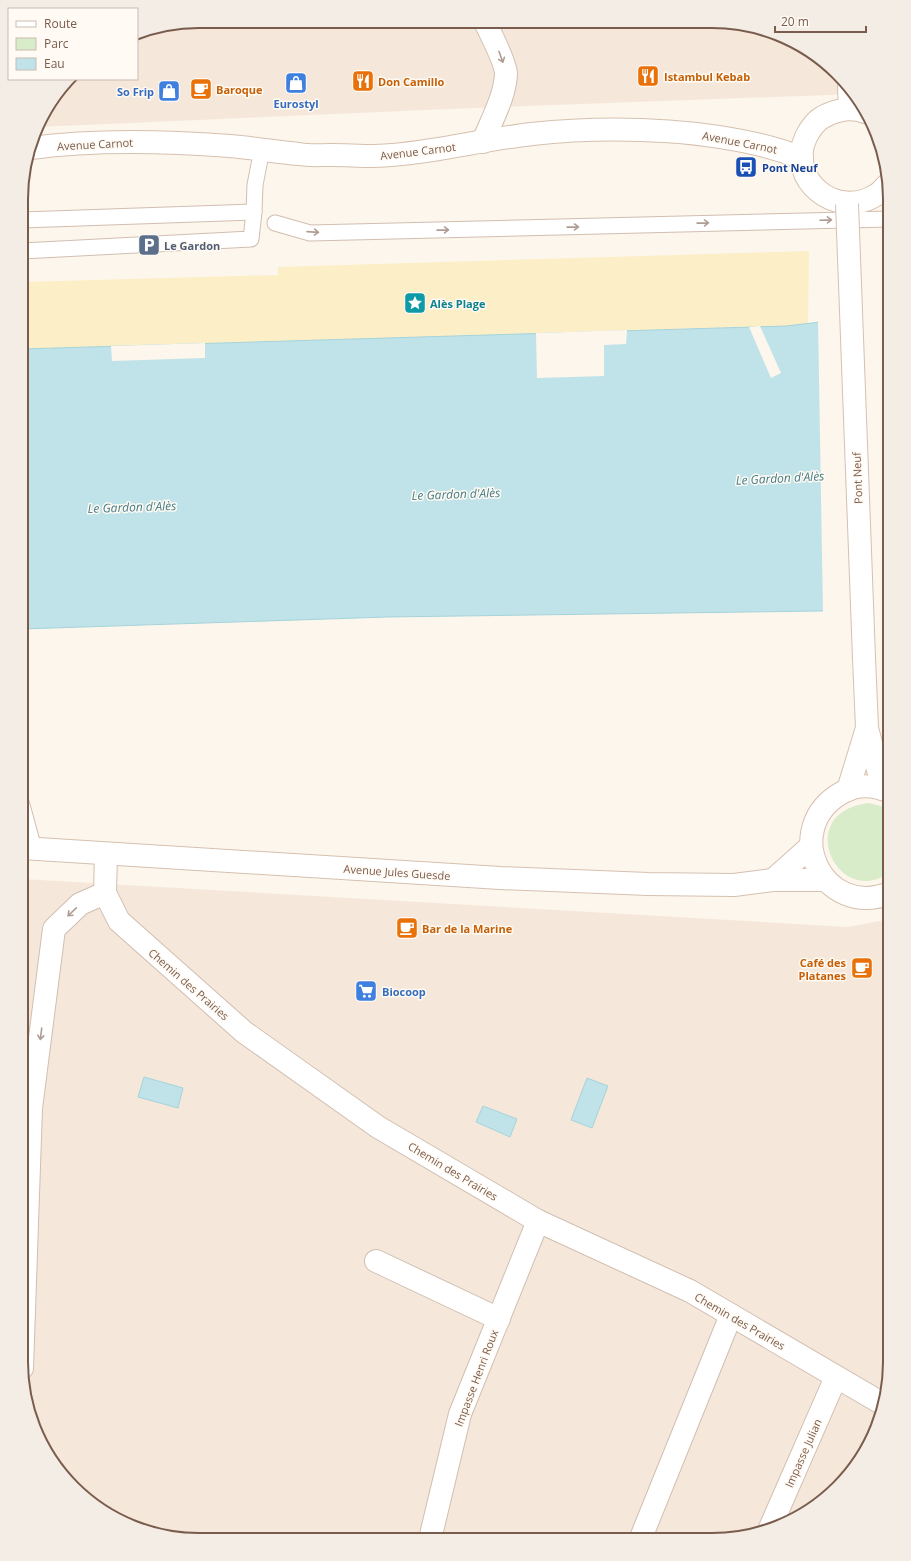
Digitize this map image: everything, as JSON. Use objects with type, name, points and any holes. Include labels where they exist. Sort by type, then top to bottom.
[{"type":"main road","points":[[483,142],[502,96],[506,72],[488,28]]},
{"type":"main road","points":[[858,110],[835,111],[821,118],[810,129],[804,143],[802,158],[804,172],[811,184],[821,194],[833,201],[847,204],[862,202],[876,195],[883,189]]},
{"type":"main road","name":"Avenue Carnot","points":[[36,148],[124,141],[262,149],[302,155],[374,156],[440,150],[533,134],[597,130],[640,130],[708,134],[782,150],[802,158]]},
{"type":"main road","name":"Pont Neuf","points":[[847,204],[867,728],[883,780]]},
{"type":"main road","name":"Pont Neuf","points":[[848,790],[867,728]]},
{"type":"main road","points":[[883,789],[865,786],[848,790],[832,798],[820,812],[813,828],[811,846],[816,865],[826,880],[842,892],[860,898],[883,896]]},
{"type":"main road","points":[[773,880],[811,846]]},
{"type":"main road","name":"Avenue Jules Guesde","points":[[28,849],[508,879],[726,884],[773,880],[826,880]]},
{"type":"main road","name":"Chemin des Prairies","points":[[106,854],[105,893],[118,921],[244,1032],[378,1127],[538,1222],[690,1291],[878,1401]]},
{"type":"main road","points":[[28,1195],[31,1108],[54,929],[80,904],[105,893]]},
{"type":"main road","name":"Impasse Henri Roux","points":[[431,1533],[460,1414],[538,1222]]},
{"type":"main road","points":[[376,1261],[498,1318]]},
{"type":"main road","points":[[643,1533],[731,1316]]},
{"type":"main road","name":"Impasse Julian","points":[[773,1522],[836,1377]]},
{"type":"lane","points":[[28,251],[251,239],[255,185],[262,149]]},
{"type":"lane","points":[[28,220],[254,212]]},
{"type":"lane","points":[[275,223],[310,233],[883,219]]},
{"type":"shaded area","points":[[188,28],[734,29],[767,37],[798,51],[825,70],[847,94],[449,109],[44,127],[51,113],[63,95],[76,80],[138,80],[138,39],[166,31]]},
{"type":"shaded area","points":[[28,879],[848,927],[883,920],[883,1373],[880,1395],[874,1417],[860,1448],[841,1475],[816,1498],[798,1510],[767,1524],[745,1530],[723,1533],[188,1533],[166,1530],[144,1524],[113,1510],[86,1491],[63,1466],[51,1448],[37,1417],[31,1395],[28,1373]]},
{"type":"green space","points":[[869,803],[883,807],[883,875],[871,881],[854,879],[840,870],[831,856],[828,839],[832,823],[845,810]]},
{"type":"sand","name":"Alès Plage","points":[[809,251],[808,324],[786,326],[28,349],[28,282],[278,275],[278,267]]},
{"type":"water","name":"Le Gardon d'Alès","points":[[883,315],[883,610],[388,617],[28,629],[28,349],[786,326]]},
{"type":"water","points":[[144,1077],[183,1088],[178,1108],[138,1097]]},
{"type":"water","points":[[587,1078],[608,1086],[592,1128],[571,1120]]},
{"type":"water","points":[[483,1106],[517,1119],[510,1137],[476,1122]]},
{"type":"pier","points":[[883,313],[883,612],[823,613],[818,320]]},
{"type":"pier","points":[[760,326],[781,373],[771,378],[749,327]]},
{"type":"pier","points":[[627,330],[626,344],[604,345],[604,376],[537,378],[536,333]]},
{"type":"pier","points":[[205,343],[205,358],[112,361],[111,346]]},
{"type":"place","name":"Istambul Kebab","points":[[648,76]]},
{"type":"place","name":"Don Camillo","points":[[363,81]]},
{"type":"place","name":"Eurostyl","points":[[296,83]]},
{"type":"place","name":"Baroque","points":[[201,89]]},
{"type":"place","name":"So Frip","points":[[169,91]]},
{"type":"place","name":"Pont Neuf","points":[[746,167]]},
{"type":"place","name":"Le Gardon","points":[[149,245]]},
{"type":"place","name":"Alès Plage","points":[[415,303]]},
{"type":"place","name":"Bar de la Marine","points":[[407,928]]},
{"type":"place","name":"Café des Platanes","points":[[862,968]]},
{"type":"place","name":"Biocoop","points":[[366,991]]}]
